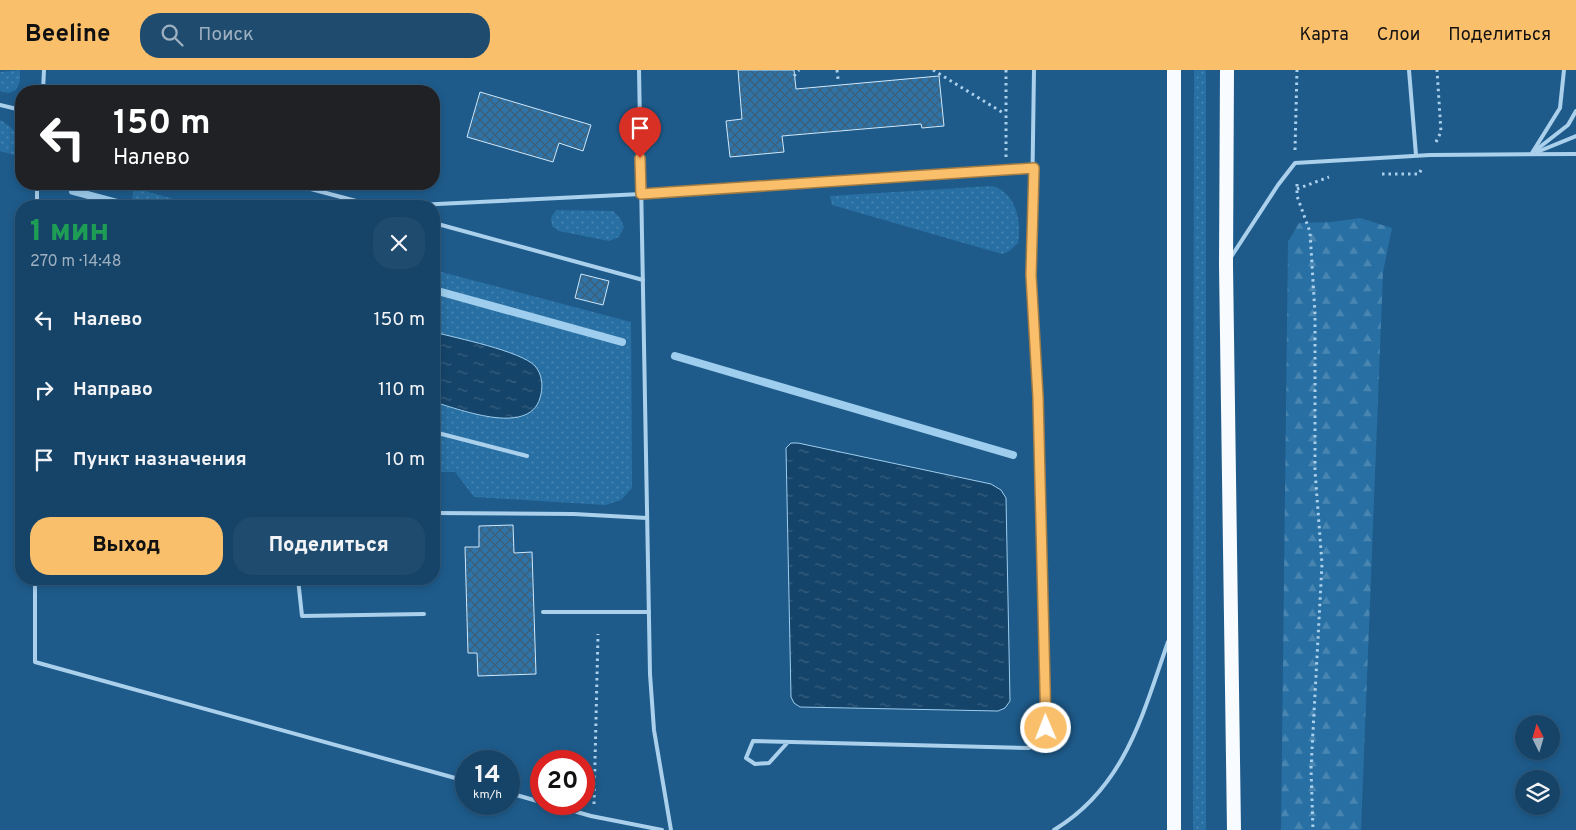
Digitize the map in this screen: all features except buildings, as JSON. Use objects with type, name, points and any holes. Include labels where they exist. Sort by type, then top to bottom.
[{"type":"highway","points":[[1174,70],[1174,830]]},
{"type":"highway","points":[[1227,70],[1226,265],[1234,830]]},
{"type":"lane","points":[[43,85],[44,70]]},
{"type":"lane","points":[[639,70],[649,612],[654,730],[671,830]]},
{"type":"lane","points":[[788,742],[769,763],[755,764],[746,758],[753,741],[1029,748],[1046,728],[1038,397],[1031,275],[1034,70]]},
{"type":"lane","points":[[1409,70],[1416,155]]},
{"type":"lane","points":[[1532,153],[1560,108],[1564,70]]},
{"type":"lane","points":[[0,105],[15,109]]},
{"type":"lane","points":[[1532,153],[1568,126],[1576,111]]},
{"type":"lane","points":[[1532,153],[1576,136]]},
{"type":"lane","points":[[1226,265],[1261,210],[1295,163],[1416,155],[1576,154]]},
{"type":"lane","points":[[440,204],[641,194],[1034,168]]},
{"type":"lane","points":[[315,190],[352,200]]},
{"type":"lane","points":[[440,224],[642,280]]},
{"type":"lane","points":[[440,434],[527,456]]},
{"type":"lane","points":[[440,512],[574,514],[647,518]]},
{"type":"lane","points":[[35,585],[34,662],[455,778]]},
{"type":"lane","points":[[299,585],[302,616],[424,614]]},
{"type":"lane","points":[[543,612],[649,612]]},
{"type":"lane","points":[[1054,830],[1076,817],[1104,788],[1135,738],[1173,628]]},
{"type":"lane","points":[[587,815],[662,830]]},
{"type":"path","points":[[794,76],[799,70]]},
{"type":"path","points":[[837,70],[838,79]]},
{"type":"path","points":[[933,70],[1006,114]]},
{"type":"path","points":[[1006,70],[1006,170]]},
{"type":"path","points":[[1297,70],[1295,163],[1297,196],[1310,232],[1315,314],[1315,471],[1322,564],[1311,769],[1313,830]]},
{"type":"path","points":[[591,816],[596,795],[598,634]]},
{"type":"green space","points":[[20,70],[20,81],[18,85],[15,85],[15,90],[8,93],[0,91],[0,72]]},
{"type":"green space","points":[[1194,70],[1206,70],[1206,830],[1193,830]]},
{"type":"green space","points":[[0,120],[15,133],[15,155],[0,151]]},
{"type":"green space","points":[[992,186],[1006,194],[1018,216],[1018,243],[1008,252],[1002,254],[832,205],[830,196]]},
{"type":"green space","points":[[134,190],[141,190],[177,200],[132,200]]},
{"type":"green space","points":[[556,210],[613,211],[620,218],[624,227],[619,237],[609,241],[559,231],[552,226],[551,218]]},
{"type":"green space","points":[[1360,218],[1392,228],[1383,272],[1361,830],[1281,830],[1288,242],[1299,223],[1332,222]]},
{"type":"green space","points":[[440,272],[631,322],[632,488],[621,500],[605,505],[474,497],[455,472],[440,472]]},
{"type":"water","points":[[440,333],[503,350],[528,360],[535,366],[541,376],[541,394],[535,407],[525,415],[511,418],[495,418],[440,404]]},
{"type":"water","points":[[791,443],[991,484],[1001,490],[1006,498],[1010,701],[1005,708],[998,711],[800,707],[794,703],[791,697],[786,448]]},
{"type":"waterway","points":[[73,191],[107,200]]},
{"type":"waterway","points":[[440,292],[622,342]]},
{"type":"waterway","points":[[675,356],[1013,455]]},
{"type":"route","points":[[640,158],[641,194],[1034,168],[1031,275],[1038,397],[1046,728]]}]
